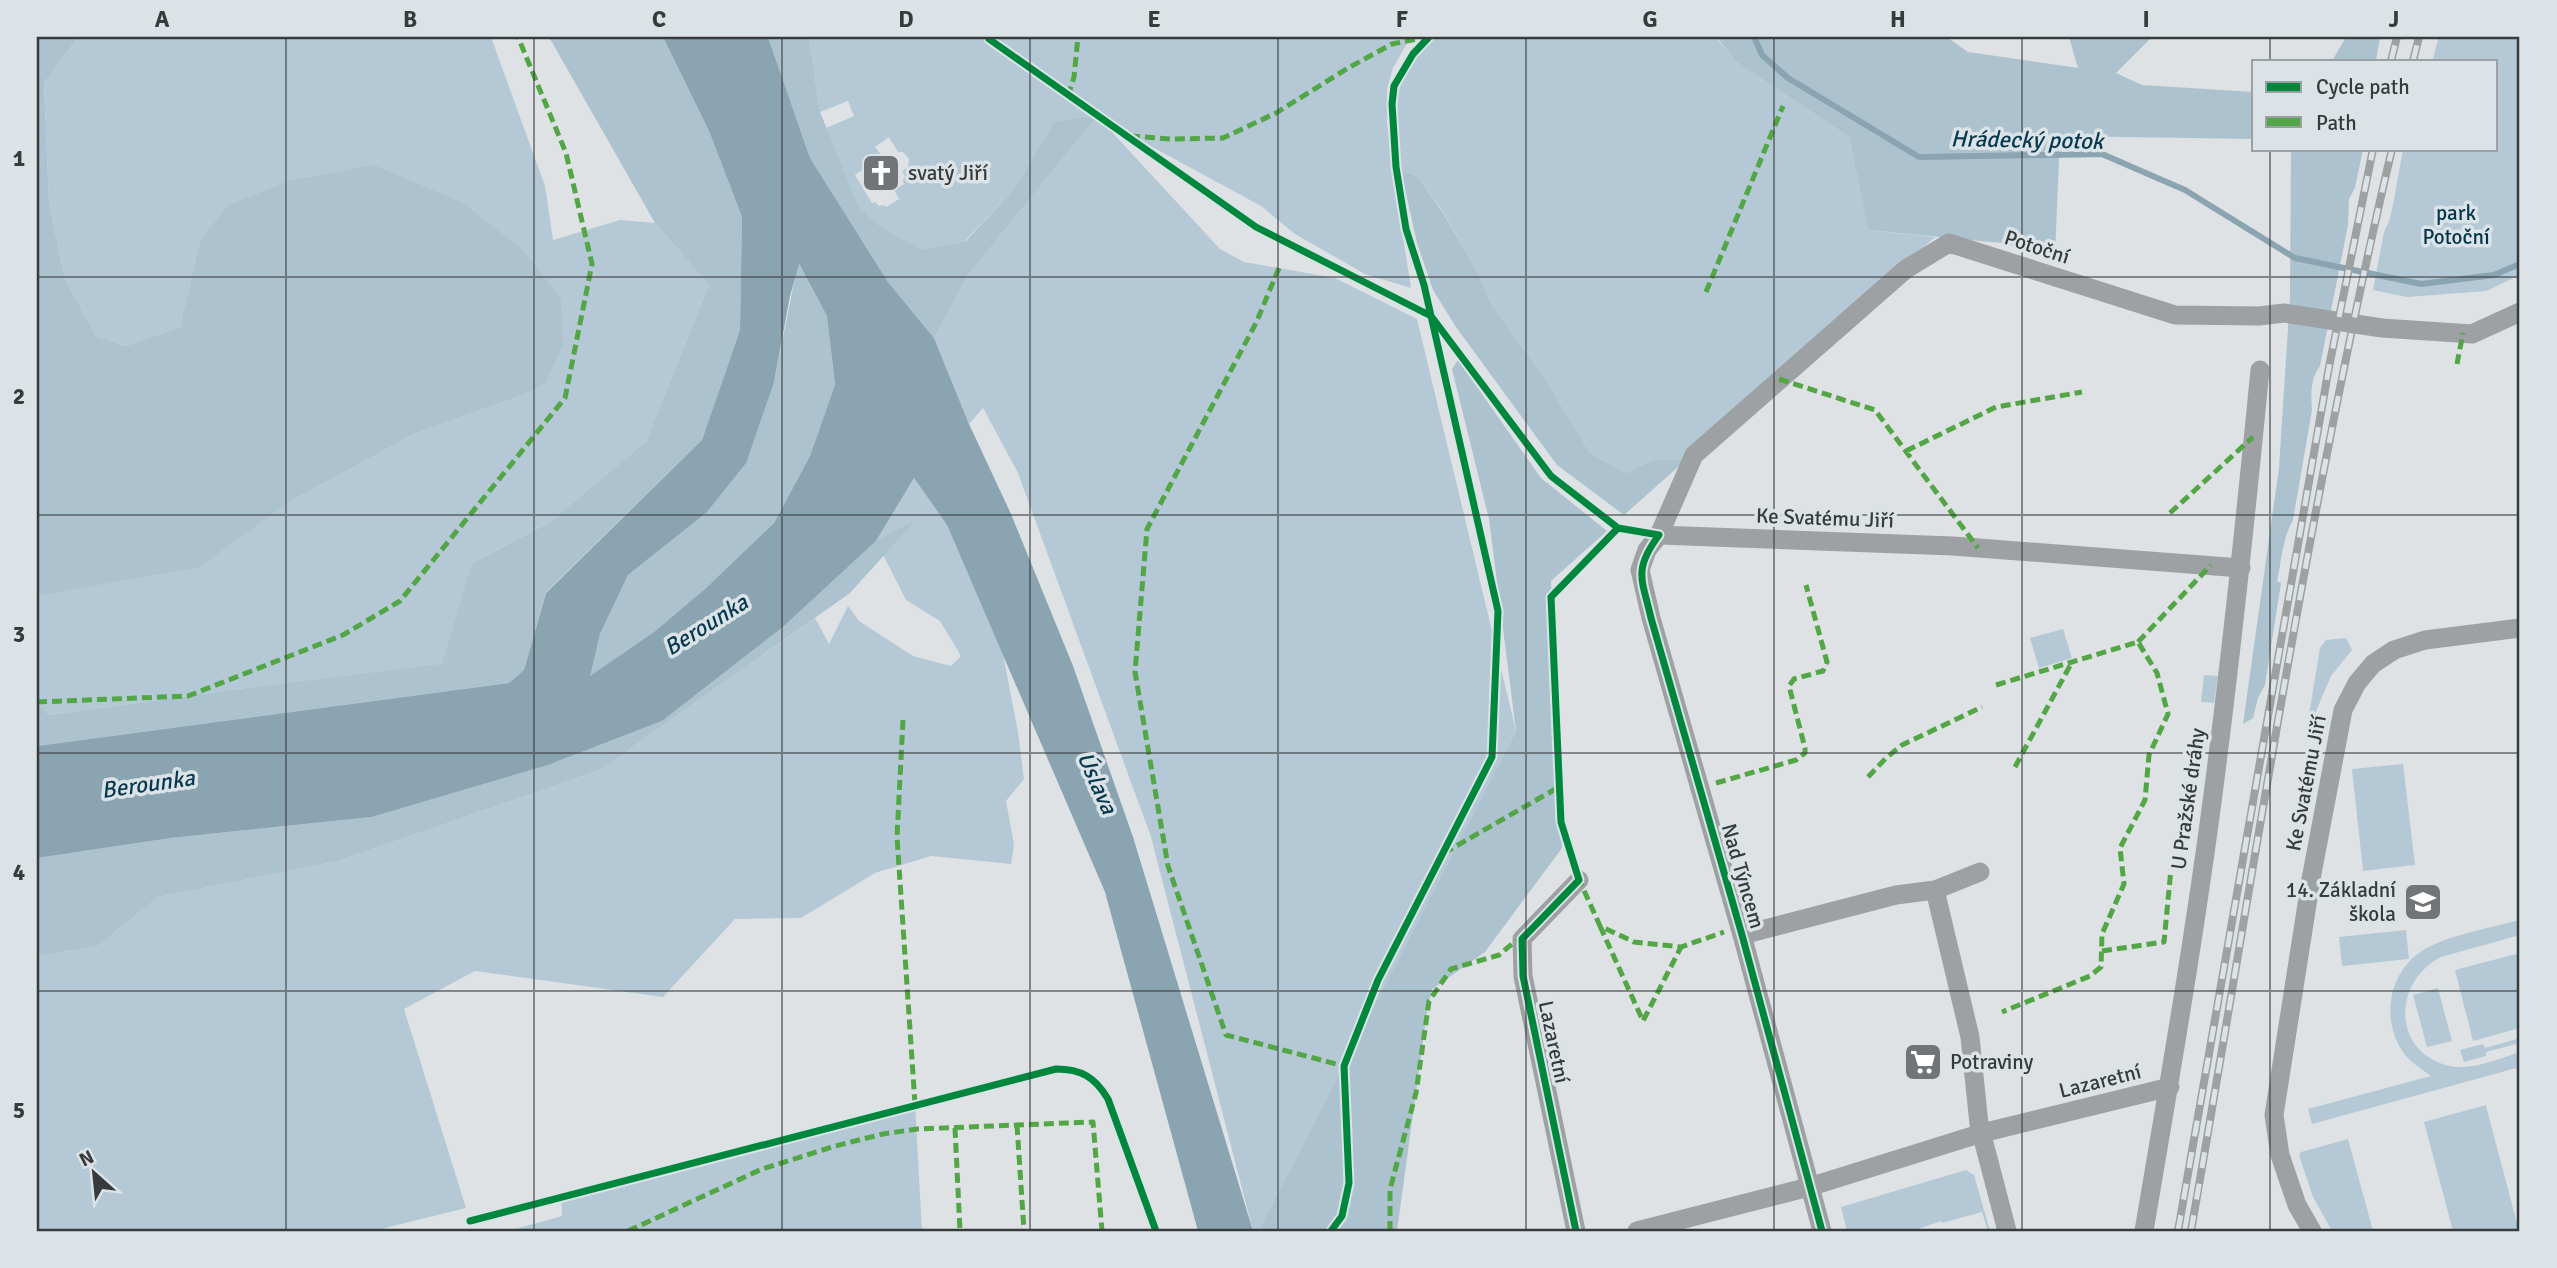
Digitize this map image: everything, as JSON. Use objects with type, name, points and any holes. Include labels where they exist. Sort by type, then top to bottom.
[{"type":"street","name":"Potoční","points":[[1659,535],[1694,456],[1906,269],[1950,243],[2175,315],[2259,317],[2284,313],[2382,328],[2472,334],[2520,312]]},
{"type":"street","name":"U Pražské dráhy","points":[[2144,1231],[2209,822],[2241,568],[2260,370]]},
{"type":"street","name":"Ke Svatému Jiří","points":[[1659,535],[1953,546],[2241,568]]},
{"type":"street","name":"Nad Týncem","points":[[1659,535],[1647,550],[1640,570],[1651,618],[1742,935],[1822,1231]]},
{"type":"street","name":"Ke Svatému Jiří","points":[[2312,1231],[2297,1205],[2280,1155],[2274,1115],[2311,879],[2343,710],[2357,683],[2373,664],[2394,650],[2425,640],[2520,628]]},
{"type":"street","name":"Nad Týncem","points":[[1742,935],[1896,895],[1934,890],[1980,872]]},
{"type":"street","name":"Lazaretní","points":[[1576,1231],[1522,976],[1522,939],[1579,880]]},
{"type":"street","points":[[1934,890],[1970,1037],[1979,1124],[2007,1231]]},
{"type":"street","name":"Lazaretní","points":[[1637,1231],[1809,1188],[1982,1133],[2169,1087]]},
{"type":"green space","points":[[78,37],[491,37],[545,186],[553,240],[620,220],[655,223],[709,285],[646,441],[550,522],[471,564],[442,665],[49,715],[37,703],[37,596],[199,566],[291,501],[416,433],[528,393],[545,384],[200,240],[180,327],[126,346],[96,336],[65,279],[49,203],[44,83]]},
{"type":"green space","points":[[809,37],[1410,38],[1393,68],[1387,89],[1387,122],[1411,288],[1365,274],[1295,234],[1261,206],[1099,118],[1220,249],[1244,262],[1335,278],[1417,319],[1516,731],[1258,1231],[1253,1231],[1151,837],[1018,473],[983,408],[969,424],[934,338],[969,274],[1096,117],[1054,121],[1015,188],[965,241],[920,251],[879,225],[859,207],[826,128],[854,116],[848,101],[820,112]],"holes":[[[889,137],[898,152],[903,152],[909,159],[908,167],[902,171],[905,176],[904,184],[894,190],[899,199],[886,207],[879,206],[875,202],[872,203],[855,175],[882,156],[875,147]]]},
{"type":"green space","points":[[1435,37],[1716,37],[1736,62],[1849,137],[1868,230],[1935,237],[1686,460],[1653,460],[1626,473],[1590,453],[1546,380],[1491,304],[1476,269],[1445,215],[1417,176],[1401,171],[1398,135],[1400,86],[1418,55]]},
{"type":"green space","name":"park Potoční","points":[[2439,37],[2520,37],[2520,275],[2486,291],[2407,297],[2373,290],[2403,150],[2498,150],[2498,60],[2432,60]]},
{"type":"green space","points":[[914,478],[947,525],[1003,654],[1024,779],[1006,801],[1014,845],[1011,864],[931,856],[875,873],[801,918],[735,919],[663,997],[475,971],[404,1009],[466,1208],[373,1231],[37,1231],[37,956],[98,946],[158,897],[338,861],[600,770],[815,618],[829,644],[848,606],[859,621],[913,656],[951,666],[961,656],[940,621],[906,600],[876,541]]},
{"type":"green space","points":[[2063,629],[2072,658],[2039,668],[2030,638]]},
{"type":"green space","points":[[2346,638],[2352,650],[2331,676],[2314,716],[2329,720],[2327,731],[2307,727],[2320,648],[2326,640]]},
{"type":"green space","points":[[2204,675],[2218,676],[2214,703],[2201,702]]},
{"type":"green space","points":[[2403,764],[2415,865],[2363,871],[2352,769]]},
{"type":"green space","points":[[2520,920],[2520,935],[2441,957],[2425,968],[2414,982],[2407,998],[2405,1014],[2415,1045],[2428,1057],[2446,1065],[2464,1067],[2520,1052],[2520,1067],[2312,1124],[2308,1109],[2431,1076],[2406,1056],[2393,1029],[2391,1000],[2401,972],[2410,961],[2431,946],[2469,932]]},
{"type":"green space","points":[[2406,930],[2409,959],[2342,966],[2339,937]]},
{"type":"green space","points":[[2520,953],[2520,1028],[2473,1041],[2455,970]]},
{"type":"green space","points":[[2438,988],[2452,1041],[2427,1047],[2413,995]]},
{"type":"green space","points":[[2520,1038],[2520,1043],[2486,1052],[2486,1056],[2464,1062],[2460,1050],[2483,1044],[2485,1048]]},
{"type":"green space","points":[[915,1104],[922,1231],[508,1231],[562,1216],[561,1197]]},
{"type":"green space","points":[[2486,1105],[2519,1231],[2453,1231],[2424,1122]]},
{"type":"green space","points":[[2348,1139],[2373,1231],[2332,1231],[2313,1197],[2299,1155],[2301,1152]]},
{"type":"green space","points":[[1966,1170],[1974,1175],[1990,1231],[1982,1212],[1912,1231],[1847,1231],[1841,1207]]},
{"type":"shaded area","points":[[37,37],[78,37],[44,83],[49,203],[65,279],[96,336],[126,346],[180,327],[200,240],[229,205],[289,181],[374,165],[463,203],[524,251],[561,299],[563,344],[545,384],[528,393],[416,433],[291,501],[199,567],[37,596]]},
{"type":"shaded area","points":[[549,37],[663,37],[709,131],[742,217],[740,330],[702,440],[546,592],[524,670],[509,683],[37,746],[37,703],[49,715],[442,664],[471,564],[550,522],[646,441],[709,285],[655,223]]},
{"type":"shaded area","points":[[768,37],[809,37],[820,112],[859,207],[879,225],[920,250],[966,241],[1015,188],[1054,121],[1097,116],[969,274],[934,338],[888,282],[810,158]]},
{"type":"shaded area","points":[[1717,37],[1947,37],[1968,52],[2078,68],[2069,37],[2152,37],[2116,73],[2142,85],[2252,92],[2252,139],[2060,136],[2055,255],[2001,243],[1868,230],[1849,137],[1736,62]]},
{"type":"shaded area","points":[[2346,37],[2380,37],[2376,60],[2333,60]]},
{"type":"shaded area","points":[[2291,150],[2363,150],[2355,188],[2349,199],[2348,225],[2320,366],[2313,382],[2312,410],[2293,520],[2284,542],[2277,581],[2281,583],[2265,685],[2258,698],[2253,718],[2243,724],[2279,468],[2290,297]]},
{"type":"shaded area","points":[[1401,171],[1417,176],[1445,216],[1476,269],[1491,304],[1546,380],[1590,453],[1626,473],[1653,460],[1686,460],[1624,515],[1557,465],[1456,327],[1433,290],[1417,243]]},
{"type":"shaded area","points":[[798,263],[827,316],[835,386],[810,456],[774,523],[705,589],[654,632],[589,677],[600,634],[628,575],[706,513],[774,382]]},
{"type":"shaded area","points":[[1458,360],[1541,478],[1607,531],[1551,581],[1562,848],[1485,952],[1432,989],[1397,1231],[1258,1231],[1516,731],[1489,519],[1452,369]]},
{"type":"shaded area","points":[[916,520],[850,593],[600,770],[338,861],[158,897],[98,946],[37,956],[37,858],[171,838],[372,817],[548,765],[662,721],[783,627],[876,541]]},
{"type":"water","points":[[663,37],[768,37],[810,158],[888,282],[934,338],[969,424],[1011,514],[1073,666],[1133,837],[1253,1231],[1198,1231],[1105,892],[947,525],[914,478],[876,541],[783,627],[662,721],[548,765],[372,817],[171,838],[37,858],[37,746],[509,683],[524,670],[546,593],[702,440],[740,330],[742,217],[709,131]],"holes":[[[799,264],[827,316],[835,385],[810,456],[774,523],[705,589],[654,632],[590,676],[600,634],[628,575],[706,513],[746,463],[774,382],[790,296]]]},
{"type":"waterway","name":"Hrádecký potok","points":[[1754,37],[1762,55],[1788,78],[1919,157],[2102,154],[2185,190],[2295,258],[2421,284],[2494,275],[2520,264]]},
{"type":"railway","points":[[2391,60],[2397,37]]},
{"type":"railway","points":[[2413,60],[2419,37]]},
{"type":"railway","points":[[2178,1231],[2329,367],[2373,150]]},
{"type":"railway","points":[[2191,1231],[2308,553],[2392,150]]},
{"type":"marked path","points":[[37,702],[188,696],[343,635],[400,601],[565,398],[592,264],[566,153],[518,37]]},
{"type":"marked path","points":[[1068,96],[1074,77],[1078,37]]},
{"type":"marked path","points":[[1130,136],[1171,139],[1223,138],[1276,113],[1392,44],[1427,37]]},
{"type":"marked path","points":[[1706,292],[1783,106]]},
{"type":"marked path","points":[[1279,268],[1256,323],[1147,529],[1135,672],[1168,866],[1226,1035],[1344,1066]]},
{"type":"marked path","points":[[2457,364],[2463,333]]},
{"type":"marked path","points":[[1779,379],[1875,410],[1978,548]]},
{"type":"marked path","points":[[1906,451],[1996,407],[2082,392]]},
{"type":"marked path","points":[[2170,513],[2253,437]]},
{"type":"marked path","points":[[2138,642],[2211,565]]},
{"type":"marked path","points":[[1716,783],[1796,760],[1805,753],[1789,686],[1794,679],[1823,671],[1827,662],[1806,585]]},
{"type":"marked path","points":[[1996,685],[2138,642],[2157,673],[2168,714],[2149,755],[2145,800],[2120,848],[2124,884],[2102,934],[2101,967],[2090,976],[2002,1012]]},
{"type":"marked path","points":[[2015,767],[2072,662]]},
{"type":"marked path","points":[[1868,777],[1902,745],[1982,707]]},
{"type":"marked path","points":[[903,720],[897,837],[915,1104]]},
{"type":"marked path","points":[[1444,853],[1559,787]]},
{"type":"marked path","points":[[2102,951],[2164,942],[2171,869]]},
{"type":"marked path","points":[[1578,877],[1600,926],[1634,942],[1681,947],[1724,932]]},
{"type":"marked path","points":[[1600,926],[1643,1021],[1681,947]]},
{"type":"marked path","points":[[1390,1231],[1390,1189],[1416,1093],[1429,1001],[1451,969],[1499,955],[1522,939]]},
{"type":"marked path","points":[[628,1231],[762,1169],[883,1134],[917,1129],[1093,1122],[1102,1231]]},
{"type":"marked path","points":[[1017,1125],[1024,1231]]},
{"type":"marked path","points":[[955,1128],[960,1231]]},
{"type":"cycle path","points":[[1331,1231],[1342,1216],[1349,1183],[1344,1066],[1378,980],[1492,757],[1498,611],[1424,285],[1406,229],[1396,167],[1392,104],[1394,86],[1413,54],[1429,37]]},
{"type":"cycle path","points":[[989,39],[1256,227],[1431,316],[1551,476],[1618,528],[1659,535],[1643,566],[1645,594],[1742,935],[1822,1231]]},
{"type":"cycle path","points":[[1576,1231],[1523,976],[1522,939],[1579,880],[1561,822],[1551,597],[1618,528]]},
{"type":"cycle path","points":[[470,1221],[1056,1069],[1086,1076],[1098,1085],[1108,1099],[1156,1231]]},
{"type":"place","name":"svatý Jiří","points":[[881,173]]},
{"type":"place","name":"14. Základní škola","points":[[2423,902]]},
{"type":"place","name":"Potraviny","points":[[1923,1062]]},
{"type":"water label","name":"Berounka","points":[[706,625]]},
{"type":"water label","name":"Úslava","points":[[1097,783]]},
{"type":"water label","name":"Berounka","points":[[148,784]]}]
